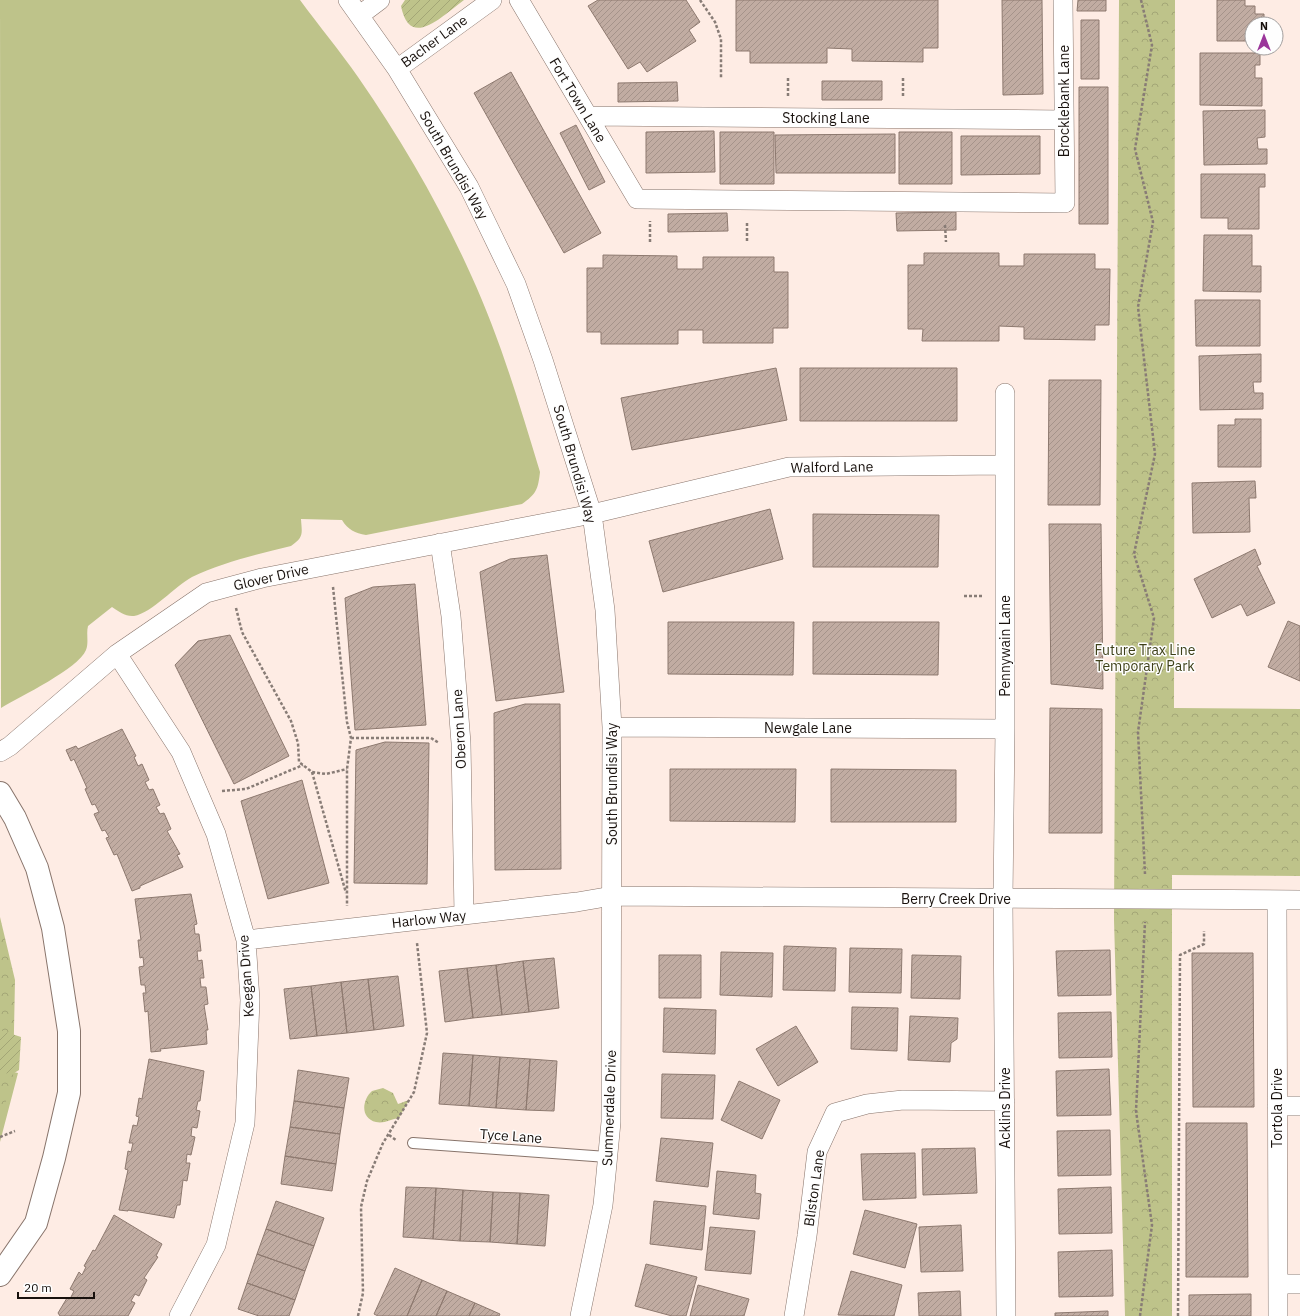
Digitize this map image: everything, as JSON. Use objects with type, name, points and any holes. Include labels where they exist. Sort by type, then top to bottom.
[{"type":"street","name":"South Brundisi Way","points":[[348,0],[397,69],[470,187],[516,284],[543,360],[592,514],[605,610],[612,727],[612,896]]},
{"type":"street","points":[[360,15],[380,0]]},
{"type":"street","name":"Bacher Lane","points":[[397,69],[492,0]]},
{"type":"street","name":"Fort Town Lane","points":[[519,0],[637,199],[1065,203]]},
{"type":"street","name":"Brocklebank Lane","points":[[1063,0],[1065,203]]},
{"type":"street","name":"Stocking Lane","points":[[588,116],[1064,120]]},
{"type":"street","name":"Pennywain Lane","points":[[1003,899],[1005,729],[1005,393]]},
{"type":"street","name":"Walford Lane","points":[[592,514],[789,467],[1005,465]]},
{"type":"street","name":"Glover Drive","points":[[0,752],[10,746],[117,654],[206,592],[262,578],[592,514]]},
{"type":"street","name":"Oberon Lane","points":[[440,543],[451,616],[461,743],[464,915]]},
{"type":"street","name":"Keegan Drive","points":[[117,654],[181,752],[216,834],[246,940],[250,1000],[245,1123],[216,1245],[179,1316]]},
{"type":"street","name":"Newgale Lane","points":[[612,727],[1005,729]]},
{"type":"street","points":[[0,793],[14,818],[37,868],[53,928],[69,1031],[69,1093],[54,1158],[36,1223],[0,1275]]},
{"type":"street","name":"Harlow Way","points":[[246,940],[577,902],[612,896]]},
{"type":"street","name":"Berry Creek Drive","points":[[612,896],[1300,900]]},
{"type":"street","name":"Summerdale Drive","points":[[580,1316],[603,1205],[611,1122],[612,896]]},
{"type":"street","name":"Acklins Drive","points":[[1003,899],[1006,1316]]},
{"type":"street","name":"Tortola Drive","points":[[1277,900],[1278,1316]]},
{"type":"street","name":"Bliston Lane","points":[[794,1316],[807,1236],[817,1152],[835,1113],[868,1104],[903,1100],[1005,1101]]},
{"type":"street","points":[[1277,1106],[1300,1106]]},
{"type":"street","points":[[1278,1284],[1300,1284]]},
{"type":"lane","name":"Tyce Lane","points":[[413,1143],[607,1157]]},
{"type":"path","points":[[700,0],[715,22],[721,39],[721,79]]},
{"type":"path","points":[[1141,0],[1152,45],[1135,149],[1153,222],[1138,307],[1155,454],[1134,554],[1154,618],[1138,732],[1145,874]]},
{"type":"path","points":[[333,586],[347,722],[351,738],[347,769],[347,909]]},
{"type":"path","points":[[235,606],[242,632],[291,721],[298,743],[299,762],[312,772],[326,774],[347,769]]},
{"type":"path","points":[[351,738],[431,738],[446,744]]},
{"type":"path","points":[[220,792],[246,789],[303,765]]},
{"type":"path","points":[[312,772],[347,897]]},
{"type":"path","points":[[1140,1316],[1152,1225],[1136,1111],[1145,922]]},
{"type":"path","points":[[1178,1316],[1180,955],[1204,944],[1204,931]]},
{"type":"path","points":[[358,1316],[363,1293],[361,1208],[367,1182],[383,1143],[414,1092],[427,1033],[417,942]]},
{"type":"path","points":[[0,1137],[16,1131]]},
{"type":"green space","points":[[0,0],[300,0],[374,100],[419,173],[459,249],[491,323],[509,372],[540,472],[536,491],[522,504],[366,535],[352,530],[342,520],[301,519],[301,535],[291,546],[253,555],[192,577],[178,586],[156,605],[141,614],[128,616],[112,607],[88,626],[86,650],[81,657],[61,674],[1,708]]},
{"type":"green space","points":[[405,0],[464,0],[428,26],[419,28],[412,26],[405,19],[401,6]]},
{"type":"green space","name":"Future Trax Line Temporary Park","points":[[1119,0],[1175,0],[1174,708],[1300,709],[1300,876],[1172,875],[1172,1316],[1125,1316],[1114,920]]},
{"type":"green space","points":[[0,917],[15,980],[13,1080],[0,1120]]},
{"type":"green space","points":[[0,1030],[21,1037],[19,1070],[11,1075],[0,1071]]},
{"type":"green space","points":[[0,1069],[18,1073],[0,1142]]},
{"type":"green space","points":[[383,1088],[393,1093],[398,1104],[409,1100],[399,1118],[385,1122],[376,1122],[367,1117],[364,1108],[366,1099],[372,1091]]},
{"type":"building","points":[[598,0],[686,0],[700,22],[689,30],[696,41],[647,72],[640,62],[628,69],[588,6]]},
{"type":"building","points":[[736,0],[938,0],[938,48],[923,48],[923,62],[852,61],[852,49],[827,48],[827,63],[750,63],[750,51],[736,51]]},
{"type":"building","points":[[1002,0],[1042,0],[1043,94],[1003,95]]},
{"type":"building","points":[[1078,0],[1106,0],[1106,11],[1077,11]]},
{"type":"building","points":[[1217,0],[1245,0],[1245,6],[1255,6],[1255,14],[1264,14],[1264,16],[1244,16],[1244,41],[1217,41]]},
{"type":"building","points":[[1081,20],[1099,20],[1099,79],[1081,79]]},
{"type":"building","points":[[1200,53],[1244,53],[1244,56],[1260,56],[1260,65],[1255,65],[1255,78],[1262,78],[1262,106],[1200,105]]},
{"type":"building","points":[[511,72],[601,233],[564,253],[474,93]]},
{"type":"building","points":[[822,81],[882,81],[882,100],[822,100]]},
{"type":"building","points":[[677,82],[678,101],[618,102],[618,83]]},
{"type":"building","points":[[1079,87],[1108,87],[1108,224],[1079,224]]},
{"type":"building","points":[[1265,110],[1265,137],[1257,138],[1258,149],[1267,149],[1267,164],[1204,165],[1203,111]]},
{"type":"building","points":[[576,125],[605,182],[589,190],[560,133]]},
{"type":"building","points":[[714,131],[715,172],[646,173],[646,132]]},
{"type":"building","points":[[720,132],[774,132],[774,184],[720,184]]},
{"type":"building","points":[[899,132],[952,132],[952,184],[899,184]]},
{"type":"building","points":[[895,134],[895,173],[776,173],[775,135]]},
{"type":"building","points":[[961,136],[1040,136],[1040,174],[961,175]]},
{"type":"building","points":[[1201,174],[1265,174],[1265,187],[1259,187],[1259,229],[1228,229],[1228,218],[1201,218]]},
{"type":"building","points":[[956,212],[956,230],[897,231],[896,213]]},
{"type":"building","points":[[727,213],[728,231],[668,232],[668,214]]},
{"type":"building","points":[[1204,235],[1252,235],[1252,266],[1261,266],[1261,292],[1203,291]]},
{"type":"building","points":[[924,253],[999,253],[999,266],[1024,266],[1024,254],[1095,254],[1095,269],[1110,269],[1109,325],[1095,325],[1095,340],[1024,339],[1024,327],[999,326],[999,341],[922,341],[923,329],[908,329],[908,265],[924,265]]},
{"type":"building","points":[[603,255],[677,256],[677,269],[703,269],[703,257],[774,257],[774,272],[788,272],[788,328],[773,328],[773,343],[703,343],[703,330],[678,330],[678,344],[601,344],[601,332],[587,332],[587,268],[603,268]]},
{"type":"building","points":[[1195,300],[1260,300],[1260,346],[1196,346]]},
{"type":"building","points":[[1261,354],[1261,382],[1253,382],[1254,393],[1263,393],[1263,409],[1200,410],[1199,356]]},
{"type":"building","points":[[776,368],[787,420],[632,450],[621,398]]},
{"type":"building","points":[[800,368],[957,368],[957,421],[800,421]]},
{"type":"building","points":[[1049,380],[1101,380],[1100,505],[1048,505]]},
{"type":"building","points":[[1235,419],[1261,419],[1261,467],[1218,467],[1218,425],[1235,425]]},
{"type":"building","points":[[1255,481],[1256,498],[1249,498],[1250,532],[1193,533],[1192,483]]},
{"type":"building","points":[[770,509],[783,559],[663,592],[649,541]]},
{"type":"building","points":[[813,514],[939,515],[938,567],[813,567]]},
{"type":"building","points":[[1049,524],[1101,524],[1103,689],[1051,684]]},
{"type":"building","points":[[1255,549],[1261,564],[1257,566],[1275,603],[1247,616],[1241,604],[1212,618],[1194,579]]},
{"type":"building","points":[[547,555],[564,692],[496,701],[480,572],[510,559]]},
{"type":"building","points":[[415,584],[426,725],[355,730],[345,598],[373,587]]},
{"type":"building","points":[[1288,621],[1300,626],[1300,681],[1268,667]]},
{"type":"building","points":[[668,622],[794,622],[793,675],[668,674]]},
{"type":"building","points":[[813,622],[939,622],[938,675],[813,674]]},
{"type":"building","points":[[230,635],[289,756],[234,784],[175,665],[198,641]]},
{"type":"building","points":[[525,704],[560,704],[561,869],[495,870],[494,713]]},
{"type":"building","points":[[1050,708],[1102,709],[1102,833],[1049,833]]},
{"type":"building","points":[[122,729],[136,756],[134,757],[138,766],[142,764],[149,780],[145,782],[149,790],[153,789],[160,805],[156,807],[160,814],[164,813],[171,829],[167,831],[180,854],[177,855],[183,867],[132,891],[117,854],[114,855],[106,838],[109,837],[105,830],[102,831],[94,814],[99,812],[95,804],[92,805],[85,789],[87,788],[74,759],[71,761],[66,750],[76,746],[78,749]]},
{"type":"building","points":[[385,742],[429,743],[427,884],[354,883],[356,750]]},
{"type":"building","points":[[670,769],[796,769],[795,822],[670,821]]},
{"type":"building","points":[[831,769],[956,770],[956,822],[831,822]]},
{"type":"building","points":[[302,780],[329,883],[268,899],[241,801]]},
{"type":"building","points":[[191,894],[197,924],[194,925],[195,934],[199,934],[201,951],[197,951],[198,961],[202,960],[204,978],[200,978],[201,987],[206,987],[208,1004],[204,1005],[208,1030],[206,1030],[207,1044],[160,1049],[161,1051],[151,1052],[148,1011],[145,1012],[143,993],[146,993],[145,985],[141,985],[139,967],[144,966],[143,957],[140,958],[138,940],[141,940],[135,899]]},
{"type":"building","points":[[784,946],[836,948],[835,991],[783,990]]},
{"type":"building","points":[[850,948],[902,949],[901,993],[849,992]]},
{"type":"building","points":[[1110,950],[1111,995],[1058,996],[1056,951]]},
{"type":"building","points":[[721,952],[773,953],[772,997],[720,995]]},
{"type":"building","points":[[1192,953],[1253,953],[1254,1107],[1193,1107]]},
{"type":"building","points":[[659,955],[701,955],[701,998],[659,998]]},
{"type":"building","points":[[912,955],[961,956],[960,999],[911,998]]},
{"type":"building","points":[[554,958],[559,1008],[529,1012],[523,961]]},
{"type":"building","points":[[523,961],[529,1012],[502,1015],[496,965]]},
{"type":"building","points":[[496,965],[502,1015],[473,1018],[467,968]]},
{"type":"building","points":[[467,968],[473,1018],[445,1022],[439,971]]},
{"type":"building","points":[[398,976],[404,1026],[374,1030],[368,979]]},
{"type":"building","points":[[368,979],[374,1030],[347,1033],[341,982]]},
{"type":"building","points":[[341,982],[347,1033],[317,1036],[311,986]]},
{"type":"building","points":[[311,986],[317,1036],[290,1039],[284,989]]},
{"type":"building","points":[[852,1007],[898,1008],[897,1051],[851,1049]]},
{"type":"building","points":[[664,1008],[716,1010],[715,1054],[663,1052]]},
{"type":"building","points":[[1111,1012],[1112,1057],[1059,1058],[1058,1013]]},
{"type":"building","points":[[910,1016],[958,1018],[957,1039],[951,1043],[950,1062],[908,1060]]},
{"type":"building","points":[[796,1026],[818,1062],[778,1086],[756,1049]]},
{"type":"building","points":[[443,1053],[473,1055],[469,1106],[439,1104]]},
{"type":"building","points":[[473,1055],[500,1057],[496,1108],[469,1106]]},
{"type":"building","points":[[500,1057],[530,1059],[526,1110],[496,1108]]},
{"type":"building","points":[[149,1059],[204,1071],[200,1101],[198,1101],[196,1110],[200,1111],[197,1128],[192,1127],[191,1136],[195,1137],[191,1155],[187,1154],[186,1163],[190,1163],[187,1181],[183,1180],[180,1205],[177,1205],[174,1218],[128,1210],[119,1210],[128,1170],[125,1169],[128,1151],[131,1152],[133,1143],[129,1143],[133,1125],[137,1126],[139,1117],[136,1116],[139,1098],[142,1099]]},
{"type":"building","points":[[530,1059],[557,1061],[554,1111],[526,1110]]},
{"type":"building","points":[[1109,1069],[1111,1115],[1057,1116],[1056,1071]]},
{"type":"building","points":[[298,1070],[349,1078],[344,1108],[294,1101]]},
{"type":"building","points":[[662,1074],[715,1075],[713,1119],[661,1118]]},
{"type":"building","points":[[739,1081],[780,1100],[762,1139],[721,1120]]},
{"type":"building","points":[[294,1101],[344,1108],[340,1134],[290,1127]]},
{"type":"building","points":[[1186,1123],[1247,1123],[1248,1277],[1186,1277]]},
{"type":"building","points":[[290,1127],[340,1134],[336,1164],[285,1156]]},
{"type":"building","points":[[1110,1130],[1111,1175],[1058,1176],[1057,1131]]},
{"type":"building","points":[[661,1138],[713,1143],[708,1187],[656,1181]]},
{"type":"building","points":[[975,1148],[977,1193],[923,1195],[922,1149]]},
{"type":"building","points":[[915,1153],[916,1198],[863,1200],[861,1154]]},
{"type":"building","points":[[285,1156],[336,1164],[332,1191],[281,1184]]},
{"type":"building","points":[[717,1171],[756,1175],[755,1193],[761,1194],[759,1219],[713,1214]]},
{"type":"building","points":[[406,1187],[436,1188],[433,1239],[403,1237]]},
{"type":"building","points":[[1111,1187],[1112,1233],[1059,1234],[1058,1189]]},
{"type":"building","points":[[436,1188],[463,1190],[460,1241],[433,1239]]},
{"type":"building","points":[[463,1190],[493,1192],[490,1242],[460,1241]]},
{"type":"building","points":[[493,1192],[520,1193],[517,1244],[490,1242]]},
{"type":"building","points":[[520,1193],[549,1195],[545,1246],[517,1244]]},
{"type":"building","points":[[276,1201],[324,1218],[314,1246],[266,1229]]},
{"type":"building","points":[[654,1201],[706,1206],[702,1250],[650,1244]]},
{"type":"building","points":[[865,1210],[917,1224],[905,1268],[853,1254]]},
{"type":"building","points":[[114,1215],[162,1244],[156,1256],[158,1257],[144,1278],[147,1280],[139,1296],[135,1294],[131,1301],[135,1303],[128,1316],[60,1316],[58,1313],[67,1298],[70,1299],[74,1291],[70,1289],[79,1272],[82,1275],[86,1267],[84,1266],[93,1250],[95,1251]]},
{"type":"building","points":[[961,1225],[963,1271],[921,1272],[919,1227]]},
{"type":"building","points":[[710,1227],[755,1231],[751,1274],[705,1270]]},
{"type":"building","points":[[266,1229],[314,1246],[305,1271],[257,1254]]},
{"type":"building","points":[[1112,1250],[1113,1296],[1059,1297],[1058,1252]]},
{"type":"building","points":[[257,1254],[305,1271],[295,1300],[247,1283]]},
{"type":"building","points":[[646,1264],[697,1277],[686,1316],[672,1316],[635,1306]]},
{"type":"building","points":[[395,1268],[422,1280],[407,1316],[378,1316],[374,1314]]},
{"type":"building","points":[[851,1271],[902,1285],[894,1316],[838,1315]]},
{"type":"building","points":[[422,1280],[447,1291],[436,1316],[407,1316]]},
{"type":"building","points":[[247,1283],[295,1300],[289,1316],[259,1316],[238,1309]]},
{"type":"building","points":[[698,1285],[749,1299],[744,1316],[690,1316]]},
{"type":"building","points":[[447,1291],[475,1303],[469,1316],[436,1316]]},
{"type":"building","points":[[960,1291],[961,1316],[919,1316],[918,1293]]},
{"type":"building","points":[[1251,1294],[1251,1316],[1189,1316],[1189,1295]]},
{"type":"building","points":[[475,1303],[500,1314],[499,1316],[469,1316]]},
{"type":"building","points":[[1108,1311],[1108,1316],[1055,1316],[1055,1313]]}]
